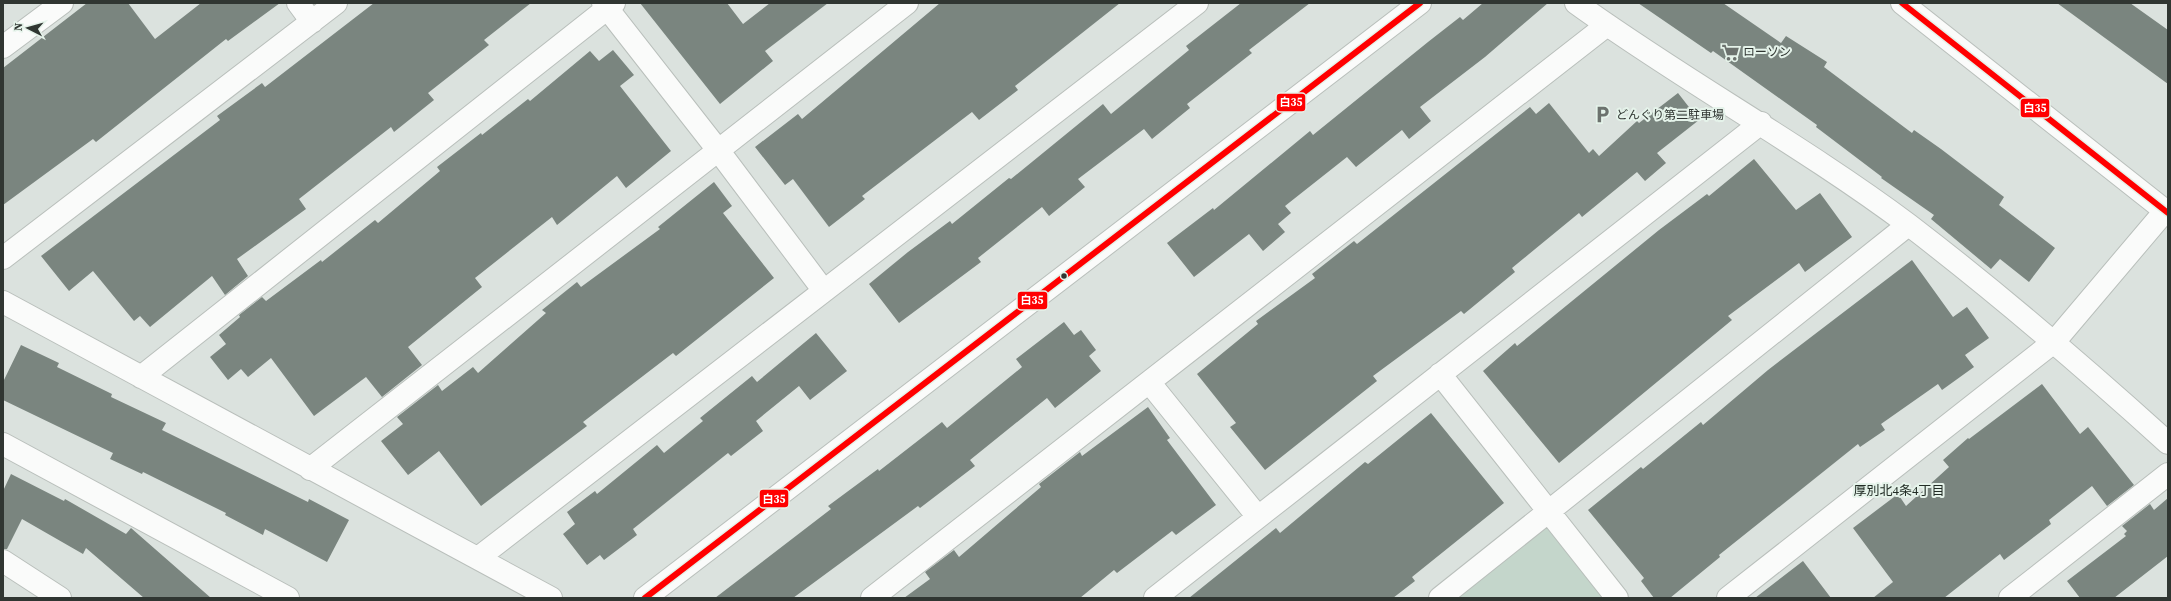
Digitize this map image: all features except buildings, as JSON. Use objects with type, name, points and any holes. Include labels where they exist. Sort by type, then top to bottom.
[{"type":"street","points":[[3,47],[62,3]]},
{"type":"street","points":[[298,3],[312,22]]},
{"type":"street","points":[[3,258],[336,3]]},
{"type":"street","points":[[310,469],[907,3]]},
{"type":"street","points":[[478,558],[1196,3]]},
{"type":"street","points":[[645,598],[1420,3]]},
{"type":"street","points":[[1576,3],[1607,25],[1761,123],[1908,225],[2055,341],[2168,443]]},
{"type":"street","points":[[1728,598],[2055,341],[2166,212],[1902,3]]},
{"type":"street","points":[[141,377],[608,5],[824,291]]},
{"type":"street","points":[[872,598],[1607,25]]},
{"type":"street","points":[[1155,598],[1761,123]]},
{"type":"street","points":[[1440,598],[1908,225]]},
{"type":"street","points":[[3,302],[551,598]]},
{"type":"street","points":[[1440,374],[1617,598]]},
{"type":"street","points":[[1149,382],[1258,517]]},
{"type":"street","points":[[3,444],[288,598]]},
{"type":"street","points":[[2010,598],[2168,474]]},
{"type":"street","points":[[3,562],[60,598]]},
{"type":"green space","points":[[1549,511],[1617,598],[1440,598]]},
{"type":"transit line","name":"白35","points":[[645,598],[1420,3]]},
{"type":"transit line","name":"白35","points":[[1902,3],[2168,213]]},
{"type":"place","name":"ローソン","points":[[1730,52]]},
{"type":"place","name":"どんぐり第二駐車場","points":[[1603,115]]},
{"type":"district","name":"厚別北4条4丁目","points":[[1899,490]]}]
